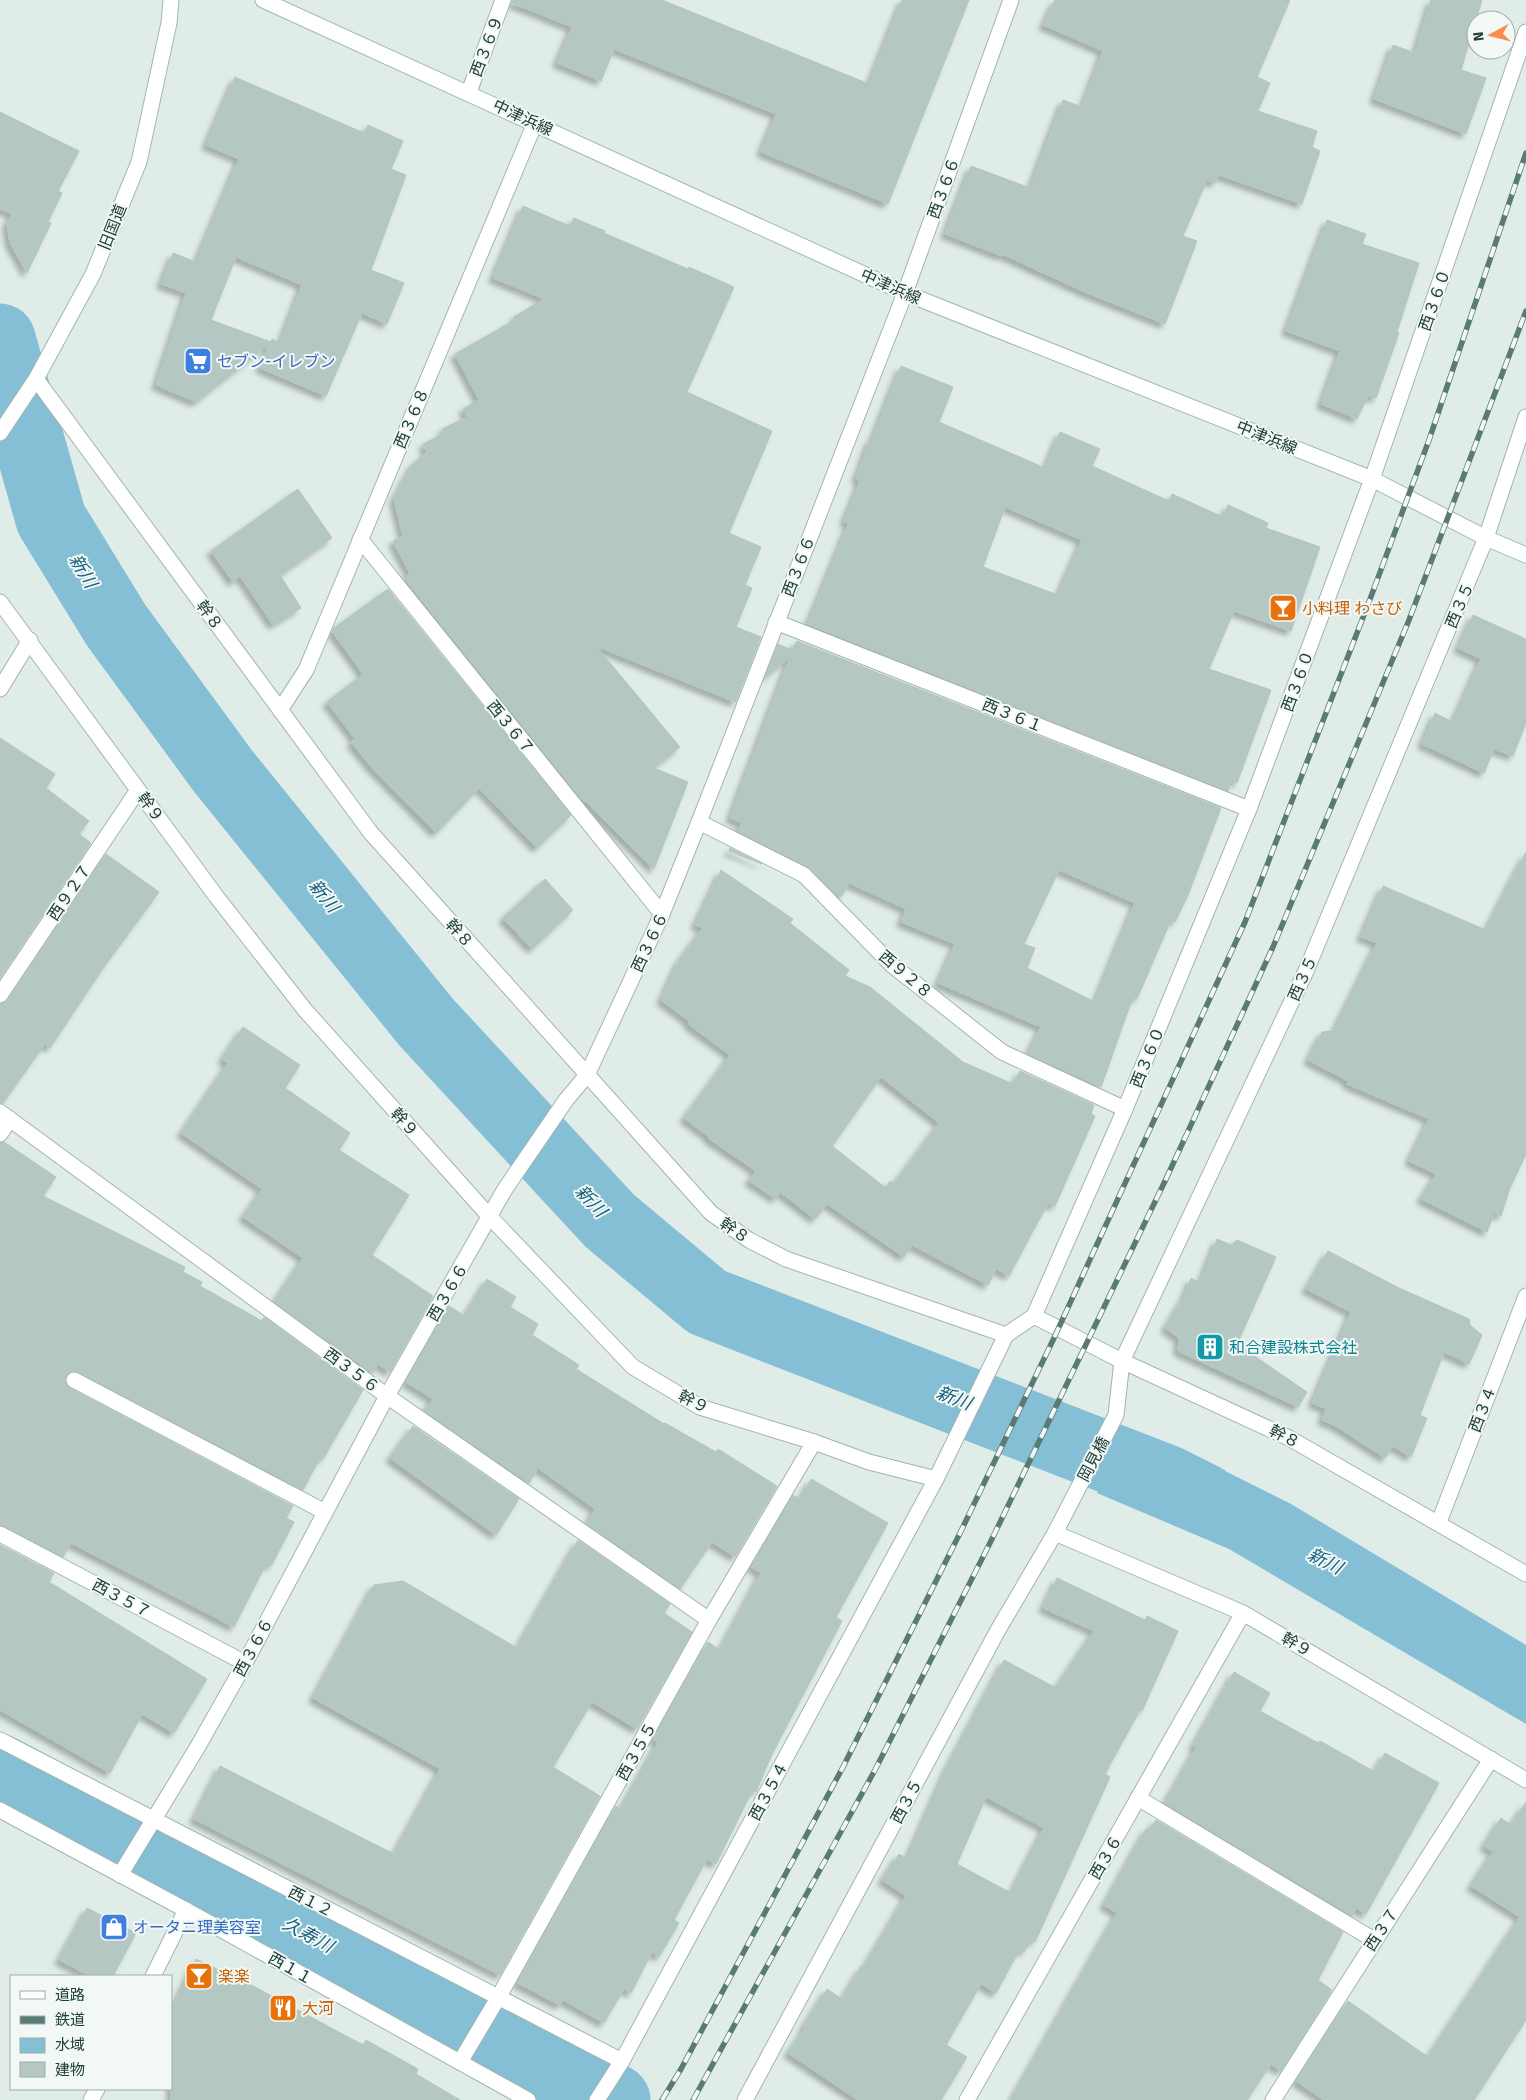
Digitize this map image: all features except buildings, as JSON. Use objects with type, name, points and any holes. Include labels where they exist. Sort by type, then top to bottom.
[{"type":"street","name":"旧国道","points":[[1,432],[33,384],[93,274],[139,162],[169,23],[172,0]]},
{"type":"street","name":"中津浜線","points":[[263,0],[469,92],[904,293],[1372,480],[1486,538],[1526,555]]},
{"type":"street","name":"西３６９","points":[[469,92],[503,0]]},
{"type":"street","name":"西３６６","points":[[120,1875],[197,1748],[245,1663],[387,1396],[505,1189],[566,1100],[587,1075],[662,914],[699,822],[904,293],[1011,0]]},
{"type":"street","name":"西３６０","points":[[1034,1316],[1125,1109],[1250,809],[1372,480],[1526,32]]},
{"type":"street","name":"西３６８","points":[[280,710],[306,670],[535,123]]},
{"type":"street","name":"幹８","points":[[33,384],[371,833],[711,1213],[749,1240],[786,1259],[1006,1335]]},
{"type":"street","name":"西３５","points":[[1116,1415],[1122,1361],[1306,971],[1486,538],[1526,417]]},
{"type":"street","name":"西３６７","points":[[360,539],[662,914]]},
{"type":"street","name":"幹９","points":[[0,602],[30,640],[216,896],[305,1010],[490,1217],[633,1368],[700,1407],[814,1442],[870,1462],[936,1479]]},
{"type":"street","name":"西３６１","points":[[776,622],[1250,809]]},
{"type":"street","points":[[0,689],[30,640]]},
{"type":"street","name":"西９２７","points":[[0,995],[138,790]]},
{"type":"street","name":"西９２８","points":[[699,822],[804,876],[892,965],[1002,1052],[1125,1109]]},
{"type":"street","points":[[0,1134],[5,1116]]},
{"type":"street","name":"西３５６","points":[[5,1116],[387,1396],[709,1620]]},
{"type":"street","name":"西３４","points":[[1439,1522],[1526,1296]]},
{"type":"street","name":"幹８","points":[[1034,1316],[1122,1361],[1289,1438],[1439,1522],[1526,1574]]},
{"type":"street","points":[[1006,1335],[1034,1316]]},
{"type":"street","name":"西３５４","points":[[597,2100],[622,2061],[936,1479],[1006,1335]]},
{"type":"street","points":[[74,1380],[325,1512]]},
{"type":"street","name":"岡見橋","points":[[1070,1504],[1116,1415]]},
{"type":"street","name":"西３５５","points":[[460,2062],[498,1998],[709,1620],[814,1442]]},
{"type":"street","name":"西３５","points":[[745,2100],[998,1630],[1070,1504]]},
{"type":"street","name":"幹９","points":[[1055,1533],[1243,1613],[1526,1780]]},
{"type":"street","name":"西３５７","points":[[0,1534],[245,1663]]},
{"type":"street","name":"西３６","points":[[967,2100],[1243,1613]]},
{"type":"street","name":"西１２","points":[[0,1740],[149,1826],[622,2061]]},
{"type":"street","name":"西３７","points":[[1273,2100],[1491,1759]]},
{"type":"street","points":[[1138,1798],[1374,1940]]},
{"type":"street","name":"西１１","points":[[0,1810],[186,1910],[528,2100]]},
{"type":"street","points":[[154,1975],[186,1910]]},
{"type":"water","points":[[1122,1445],[1167,1454],[1229,1473],[1291,1504],[1526,1645],[1526,1724],[1229,1549],[1097,1493]]},
{"type":"waterway","name":"新川","points":[[0,339],[51,519],[116,625],[223,771],[426,1022],[610,1221],[707,1302],[1166,1480],[1204,1499]]},
{"type":"waterway","name":"久寿川","points":[[0,1770],[258,1906],[544,2064],[615,2100]]},
{"type":"railway","points":[[662,2100],[681,2069],[843,1767],[961,1531],[1054,1338],[1245,922],[1369,602],[1429,440],[1526,153]]},
{"type":"railway","points":[[693,2100],[875,1770],[989,1545],[1166,1179],[1273,947],[1409,620],[1526,311]]},
{"type":"place","name":"セブン-イレブン","points":[[198,361]]},
{"type":"place","name":"小料理 わさび","points":[[1283,608]]},
{"type":"place","name":"和合建設株式会社","points":[[1210,1347]]},
{"type":"place","name":"オータニ理美容室","points":[[114,1927]]},
{"type":"place","name":"楽楽","points":[[199,1976]]},
{"type":"place","name":"大河","points":[[283,2008]]}]
